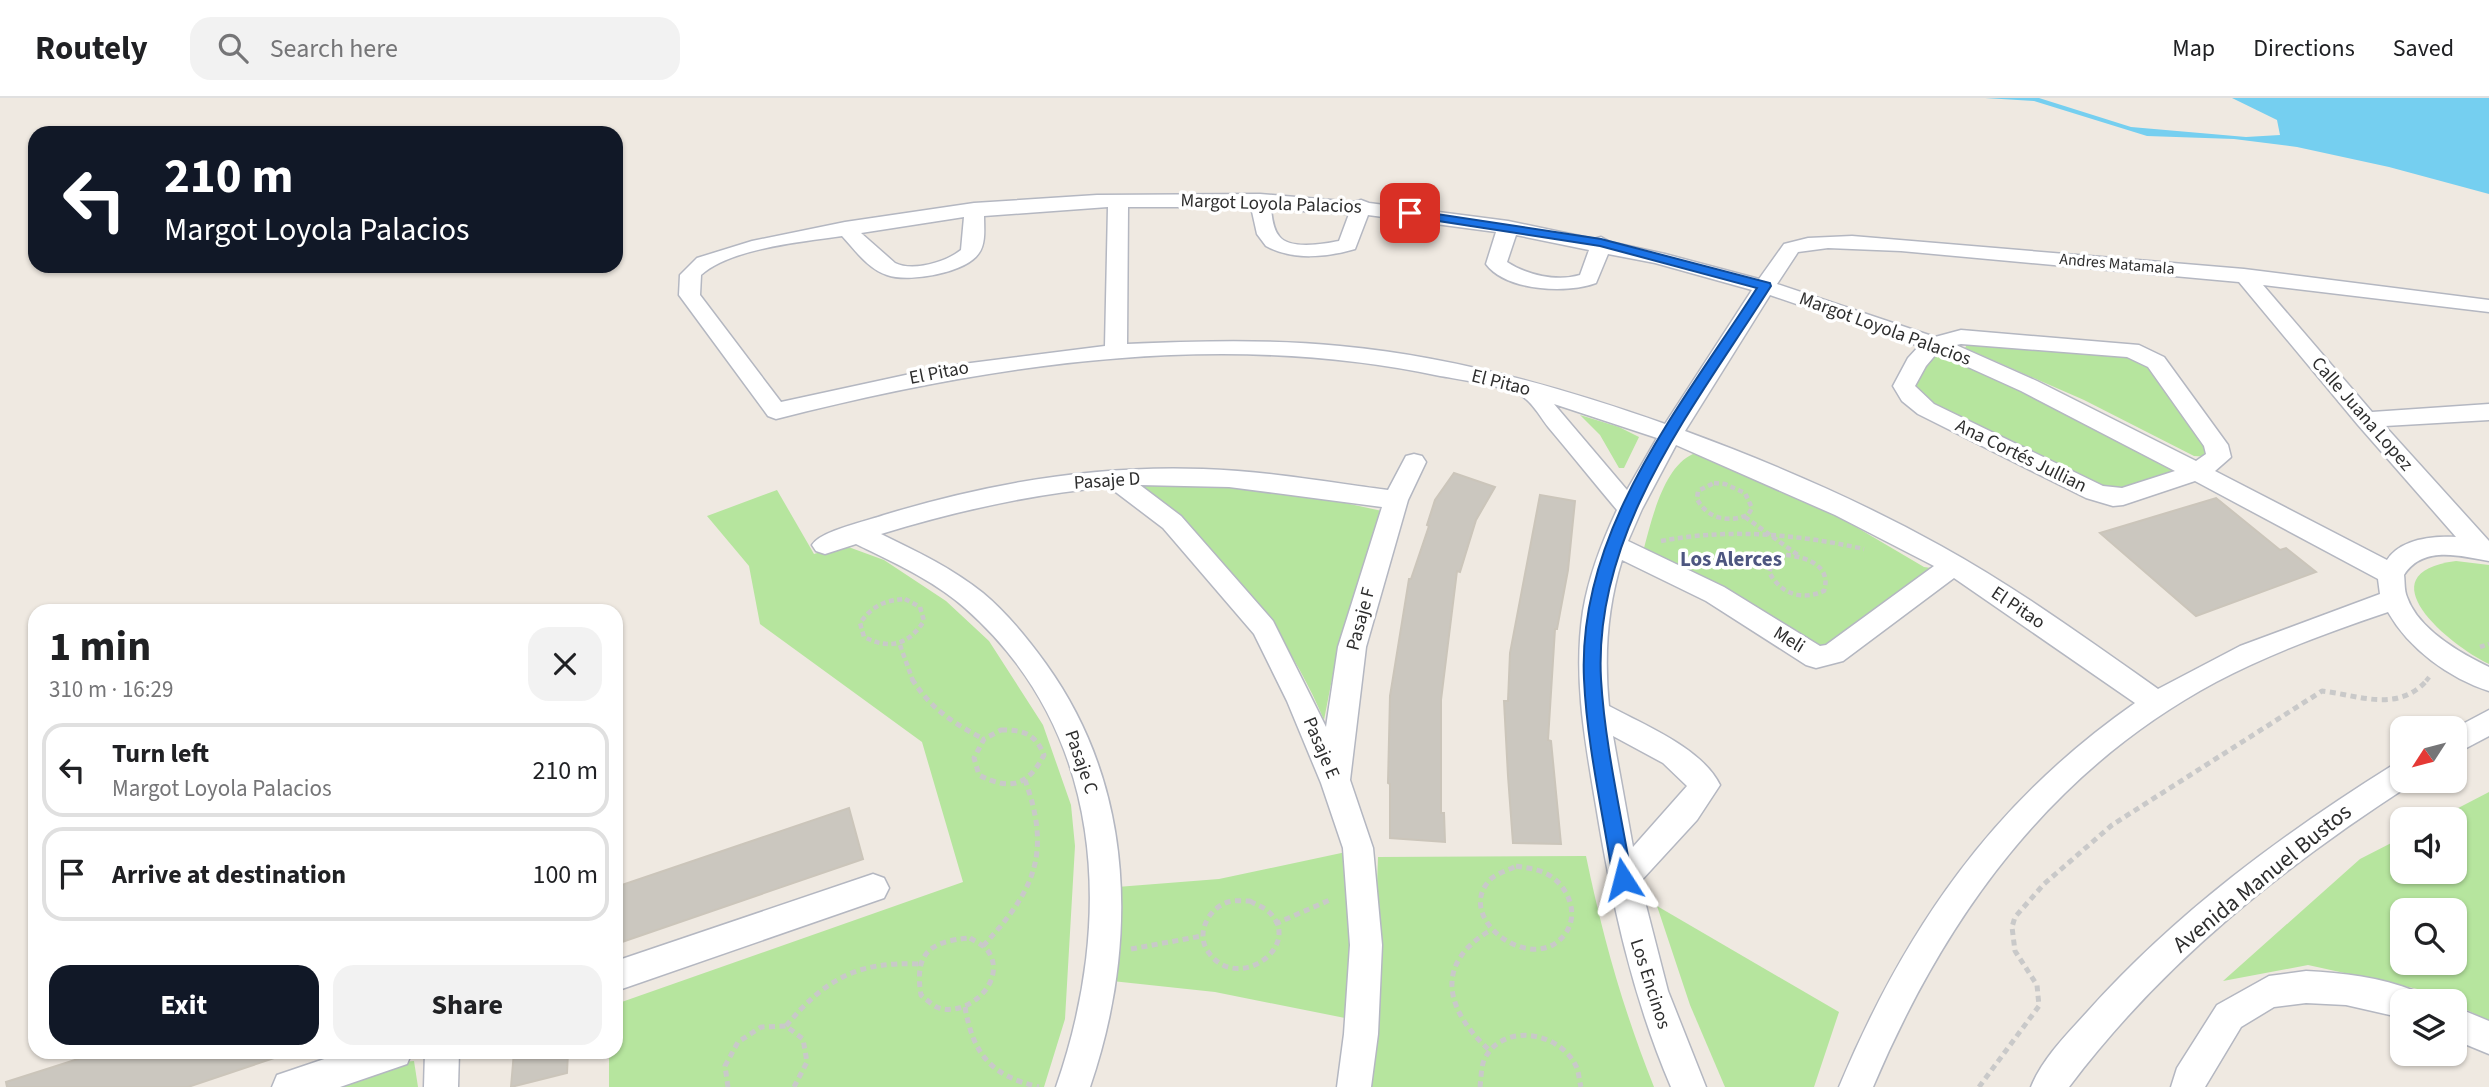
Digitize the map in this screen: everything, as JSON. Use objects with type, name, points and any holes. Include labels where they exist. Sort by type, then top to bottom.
[{"type":"street","name":"Margot Loyola Palacios","points":[[776,411],[690,295],[688,281],[694,270],[713,258],[845,228],[974,209],[1118,201],[1260,200],[1361,206],[1601,243],[1765,286],[1933,344],[2034,388],[2197,472],[2392,587]]},
{"type":"street","points":[[1260,200],[1273,243],[1327,250],[1348,245],[1361,206]]},
{"type":"street","points":[[1116,351],[1118,201]]},
{"type":"street","points":[[845,228],[887,267],[907,273],[957,263],[967,257],[972,249],[974,209]]},
{"type":"street","points":[[1508,227],[1496,264],[1506,273],[1564,286],[1579,285],[1589,279],[1601,243]]},
{"type":"street","name":"Andres Matamala","points":[[1765,286],[1791,248],[1823,243],[1863,244],[2244,275],[2489,306]]},
{"type":"street","name":"Calle Juana Lopez","points":[[2244,275],[2366,420],[2486,551]]},
{"type":"street","name":"Los Encinos","points":[[1689,1087],[1652,998],[1634,936],[1595,712],[1592,676],[1595,620],[1604,576],[1628,507],[1671,433],[1765,286]]},
{"type":"street","points":[[1933,344],[1961,337],[2131,349],[2144,355],[2156,362],[2216,445],[2219,457],[2197,472]]},
{"type":"street","name":"Ana Cortés Jullian","points":[[1933,344],[1916,363],[1904,386],[1910,396],[1926,409],[2095,492],[2113,498],[2197,472]]},
{"type":"street","name":"El Pitao","points":[[776,411],[876,385],[975,366],[1116,351],[1170,348],[1267,349],[1372,356],[1530,390],[1671,433],[1851,511],[1953,565],[2156,703]]},
{"type":"street","points":[[1530,390],[1628,507]]},
{"type":"street","points":[[2366,420],[2489,412]]},
{"type":"street","name":"Pasaje F","points":[[1336,783],[1343,703],[1352,647],[1395,500],[1414,462]]},
{"type":"street","name":"Pasaje D","points":[[825,545],[901,518],[992,495],[1114,478],[1203,477],[1277,482],[1395,500]]},
{"type":"street","name":"Pasaje E","points":[[1114,478],[1172,522],[1264,628],[1301,701],[1336,783],[1358,848],[1366,945],[1361,1034],[1354,1087]]},
{"type":"street","name":"Pasaje C","points":[[856,533],[918,563],[974,601],[1021,648],[1060,705],[1089,772],[1105,849],[1107,936],[1091,1031],[1073,1087]]},
{"type":"street","name":"Meli","points":[[1615,546],[1715,594],[1816,657],[1833,654],[1953,565]]},
{"type":"street","points":[[1856,1087],[1898,993],[1931,934],[1965,882],[2037,799],[2109,736],[2156,703],[2249,653],[2392,587],[2403,556],[2429,547],[2465,547],[2486,551]]},
{"type":"street","points":[[2392,587],[2412,627],[2444,655],[2489,680]]},
{"type":"street","points":[[1595,712],[1673,755],[1705,785],[1686,811],[1623,879]]},
{"type":"street","points":[[2468,734],[2489,722]]},
{"type":"street","name":"Avenida Manuel Bustos","points":[[2048,1087],[2105,1016],[2210,914],[2338,814],[2390,782]]},
{"type":"street","points":[[623,974],[873,888]]},
{"type":"street","points":[[2188,1087],[2189,1080],[2229,1016],[2269,992],[2306,987],[2346,989],[2390,999]]},
{"type":"street","points":[[2467,1028],[2489,1038]]},
{"type":"street","points":[[304,1084],[375,1059]]},
{"type":"street","points":[[441,1087],[442,1059]]},
{"type":"path","points":[[1714,483],[1736,487],[1751,501],[1752,508],[1745,517],[1729,521],[1707,513],[1697,499],[1698,491],[1714,483]]},
{"type":"path","points":[[1745,517],[1798,556],[1820,566],[1828,583],[1824,591],[1816,596],[1792,594],[1773,581],[1769,572],[1777,558],[1798,556]]},
{"type":"path","points":[[1656,542],[1710,534],[1768,534],[1827,541],[1875,551]]},
{"type":"path","points":[[905,599],[920,607],[924,621],[916,636],[900,645],[878,646],[864,637],[860,623],[869,609],[886,600],[905,599]]},
{"type":"path","points":[[900,645],[905,668],[917,690],[934,710],[957,726],[984,739]]},
{"type":"path","points":[[1979,1087],[2039,1006],[2036,985],[2021,962],[2012,939],[2015,917],[2076,854],[2150,800],[2322,691],[2370,701],[2402,696],[2421,687],[2444,655],[2489,645]]},
{"type":"path","points":[[1001,730],[1022,730],[1038,739],[1044,755],[1036,772],[1025,780],[1019,784],[996,785],[979,775],[974,758],[984,739],[1001,730]]},
{"type":"path","points":[[983,946],[1017,908],[1033,875],[1039,849],[1039,824],[1034,800],[1025,780]]},
{"type":"path","points":[[1516,866],[1534,868],[1551,876],[1564,888],[1572,904],[1572,920],[1567,934],[1553,945],[1537,950],[1518,948],[1491,930],[1480,910],[1481,894],[1487,880],[1500,871],[1516,866]]},
{"type":"path","points":[[1275,924],[1361,883]]},
{"type":"path","points":[[1250,901],[1270,913],[1279,933],[1273,953],[1255,967],[1230,968],[1211,956],[1202,936],[1210,912],[1228,902],[1250,901]]},
{"type":"path","points":[[1488,1049],[1469,1032],[1456,1011],[1452,977],[1464,948],[1472,940],[1491,930]]},
{"type":"path","points":[[1104,952],[1202,936]]},
{"type":"path","points":[[970,938],[983,946],[988,950],[994,970],[985,993],[965,1007],[939,1008],[921,995],[916,974],[925,953],[947,939],[970,938]]},
{"type":"path","points":[[786,1026],[813,996],[847,973],[871,964],[920,964]]},
{"type":"path","points":[[965,1007],[971,1039],[990,1066],[1019,1083],[1039,1087]]},
{"type":"path","points":[[727,1087],[725,1066],[738,1042],[761,1027],[786,1026],[803,1039],[807,1062],[794,1087]]},
{"type":"path","points":[[1480,1087],[1480,1066],[1488,1049],[1501,1039],[1519,1033],[1539,1036],[1557,1045],[1572,1060],[1581,1087]]},
{"type":"green space","points":[[1968,343],[2129,354],[2148,366],[2212,452],[2210,457],[2194,456],[2084,400],[1965,348]]},
{"type":"green space","points":[[1936,353],[2041,397],[2172,469],[2170,474],[2111,491],[1925,401],[1915,392],[1923,371]]},
{"type":"green space","points":[[1580,415],[1619,427],[1639,437],[1624,468],[1619,468],[1600,435]]},
{"type":"green space","points":[[1693,454],[1707,457],[1834,514],[1924,567],[1931,568],[1929,575],[1822,648],[1643,552],[1654,511],[1666,483],[1683,461]]},
{"type":"green space","points":[[1133,484],[1221,484],[1313,496],[1382,511],[1340,638],[1324,720],[1289,652],[1245,589],[1192,533]]},
{"type":"green space","points":[[777,490],[814,554],[843,545],[884,560],[946,601],[989,641],[1043,725],[1071,805],[1075,846],[1065,1019],[1044,1087],[609,1087],[609,1059],[623,1059],[623,1002],[963,882],[922,742],[760,624],[749,566],[707,516]]},
{"type":"green space","points":[[2456,561],[2489,565],[2489,664],[2454,642],[2437,627],[2423,610],[2415,594],[2416,580],[2429,568]]},
{"type":"green space","points":[[2489,792],[2489,1021],[2467,1010],[2467,989],[2417,989],[2308,965],[2223,981],[2360,859],[2390,844],[2390,884],[2467,884],[2467,807],[2460,807]]},
{"type":"green space","points":[[1346,852],[1355,1020],[1215,992],[1112,981],[1117,887],[1219,879]]},
{"type":"green space","points":[[1586,856],[1615,973],[1654,1087],[1367,1087],[1378,857]]},
{"type":"green space","points":[[1657,906],[1839,1012],[1814,1087],[1725,1087],[1690,1005]]},
{"type":"green space","points":[[414,1061],[418,1087],[340,1087],[345,1082],[403,1062]]},
{"type":"water","points":[[1985,98],[2039,98],[2131,127],[2246,137],[2280,135],[2277,120],[2232,98],[2489,98],[2489,194],[2389,167],[2297,147],[2234,139],[2147,136],[2034,101]]},
{"type":"building","points":[[1454,473],[1495,487],[1476,520],[1460,572],[1457,571],[1441,700],[1441,813],[1444,813],[1445,842],[1390,838],[1390,696],[1409,579],[1429,526],[1427,525],[1435,500]]},
{"type":"building","points":[[1540,495],[1575,501],[1568,570],[1555,629],[1548,740],[1551,741],[1561,844],[1513,843],[1508,776],[1504,701],[1508,701],[1510,653]]},
{"type":"building","points":[[2216,498],[2280,550],[2286,548],[2316,572],[2196,616],[2100,533]]},
{"type":"building","points":[[849,808],[863,859],[623,942],[623,885]]},
{"type":"building","points":[[78,1059],[271,1059],[188,1087],[7,1087],[6,1082]]},
{"type":"building","points":[[513,1059],[568,1059],[567,1073],[511,1087]]},
{"type":"district","name":"Los Alerces","points":[[1731,559]]},
{"type":"route","points":[[1410,213],[1601,243],[1765,286],[1671,433],[1628,507],[1604,576],[1597,608],[1592,676],[1595,712],[1623,879]]}]
